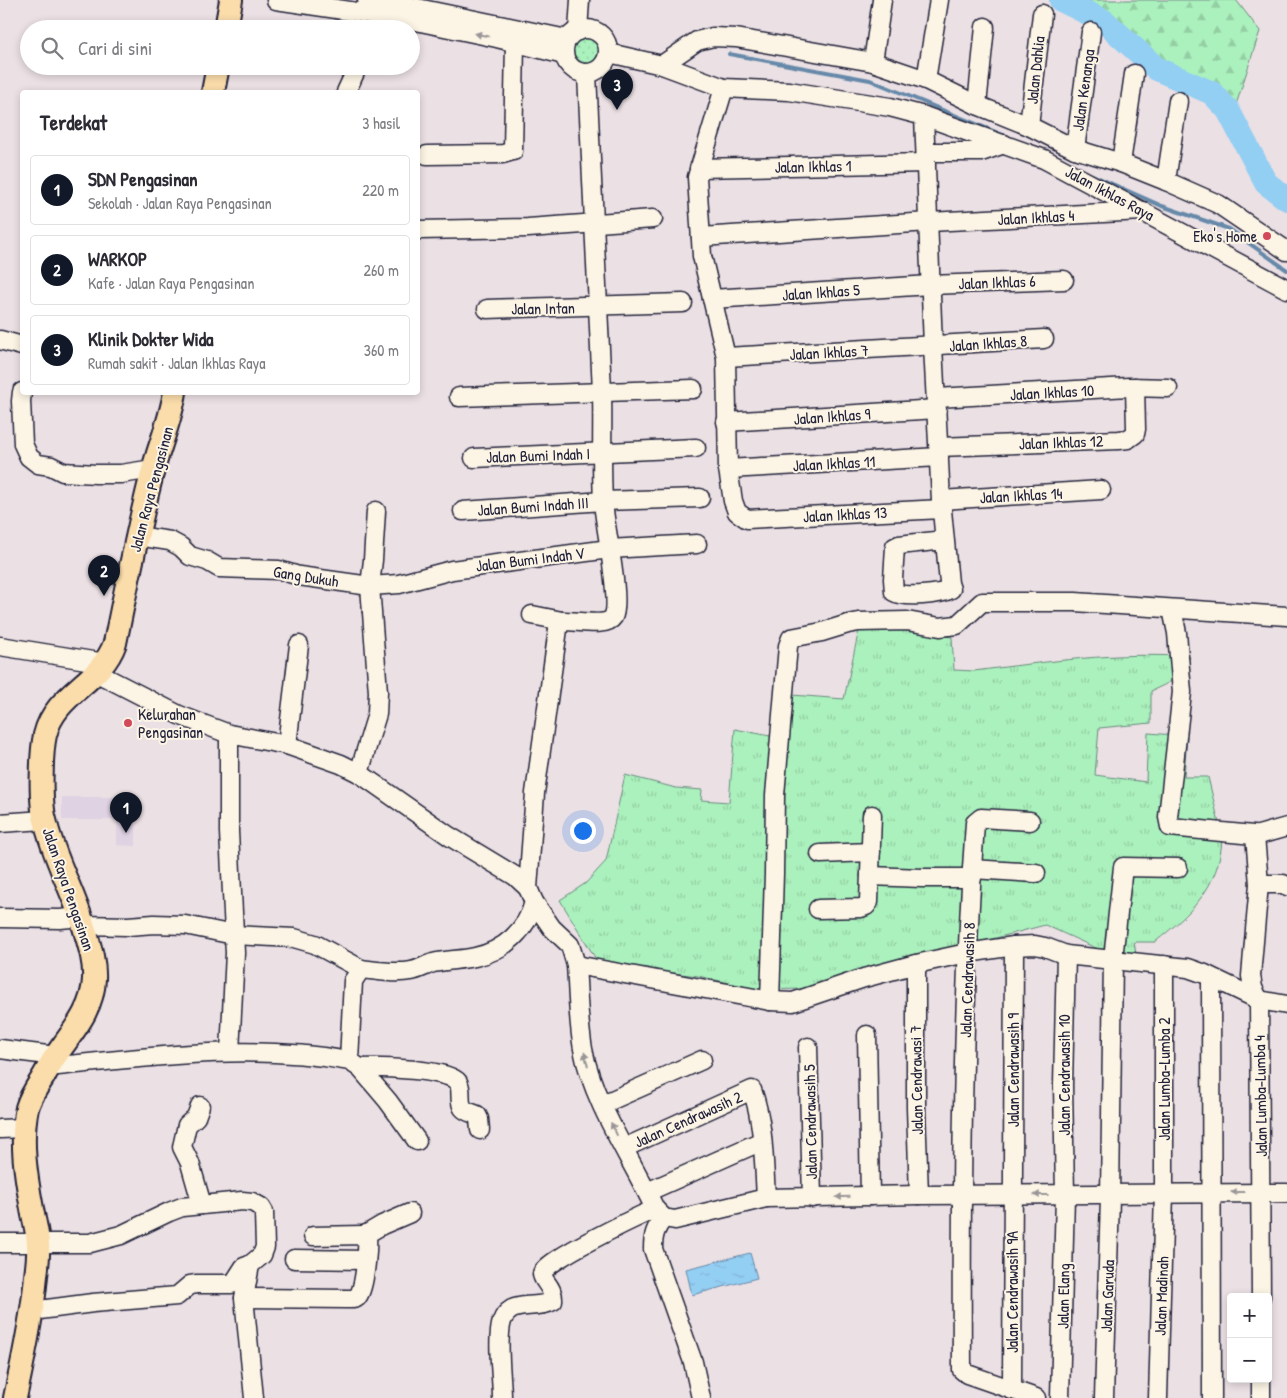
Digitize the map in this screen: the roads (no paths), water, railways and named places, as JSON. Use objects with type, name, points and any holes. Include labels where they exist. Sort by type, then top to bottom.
[{"type":"main road","points":[[228,20],[231,0]]},
{"type":"main road","points":[[213,90],[216,75]]},
{"type":"main road","name":"Jalan Raya Pengasinan","points":[[15,1398],[31,1324],[38,1244],[30,1201],[24,1150],[24,1128],[28,1106],[52,1062],[88,1007],[92,996],[94,979],[93,959],[82,921],[44,820],[42,793],[44,748],[47,729],[63,703],[101,668],[112,653],[153,469],[171,413],[174,395]]},
{"type":"street","points":[[276,0],[365,20]]},
{"type":"street","points":[[367,0],[402,5],[570,41]]},
{"type":"street","points":[[420,22],[515,43],[570,41],[590,29],[604,37],[609,53],[605,63],[597,71],[587,74],[576,71],[568,64],[570,41],[580,0]]},
{"type":"street","points":[[873,62],[882,0]]},
{"type":"street","points":[[926,80],[939,0]]},
{"type":"street","name":"Jalan Dahlia","points":[[1029,126],[1042,14]]},
{"type":"street","points":[[977,105],[986,27]]},
{"type":"street","name":"Jalan Kenanga","points":[[1075,149],[1091,32]]},
{"type":"street","points":[[662,64],[697,41],[713,37],[736,38],[873,62],[926,80],[977,105],[1029,126],[1075,149],[1121,163],[1218,204],[1282,248]]},
{"type":"street","points":[[427,155],[503,154],[513,151],[515,43]]},
{"type":"street","name":"Jalan Ikhlas Raya","points":[[609,53],[662,64],[724,88],[789,91],[890,107],[924,116],[1044,159],[1287,288]]},
{"type":"street","points":[[532,616],[562,621],[604,624],[614,616],[616,608],[603,502],[599,306],[587,74]]},
{"type":"street","points":[[1121,163],[1134,74]]},
{"type":"street","points":[[347,90],[354,75]]},
{"type":"street","points":[[724,88],[699,168],[698,177],[702,256],[726,357],[728,469]]},
{"type":"street","points":[[1166,181],[1178,101]]},
{"type":"street","points":[[924,116],[930,285],[944,540]]},
{"type":"street","name":"Jalan Ikhlas 1","points":[[699,168],[926,158],[981,152],[1004,144]]},
{"type":"street","name":"Jalan Ikhlas 4","points":[[701,237],[929,222],[1144,211]]},
{"type":"street","points":[[420,230],[528,228],[654,219]]},
{"type":"street","name":"Jalan Ikhlas 6","points":[[930,285],[1064,280]]},
{"type":"street","name":"Jalan Ikhlas 5","points":[[712,299],[930,285]]},
{"type":"street","name":"Jalan Intan","points":[[487,309],[683,303]]},
{"type":"street","name":"Jalan Ikhlas 8","points":[[933,346],[1044,339]]},
{"type":"street","points":[[0,340],[20,345]]},
{"type":"street","name":"Jalan Ikhlas 7","points":[[726,357],[933,346]]},
{"type":"street","name":"Jalan Ikhlas 10","points":[[937,404],[1135,388],[1168,388]]},
{"type":"street","name":"Jalan Ikhlas 12","points":[[939,452],[1128,439],[1135,434],[1136,429],[1135,388]]},
{"type":"street","points":[[459,397],[693,389]]},
{"type":"street","points":[[22,395],[23,444],[29,457],[38,464],[50,466],[63,472],[96,474],[121,474],[153,469]]},
{"type":"street","name":"Jalan Ikhlas 9","points":[[726,422],[937,404]]},
{"type":"street","name":"Jalan Bumi Indah I","points":[[474,458],[696,448]]},
{"type":"street","name":"Jalan Ikhlas 11","points":[[728,469],[939,452]]},
{"type":"street","name":"Jalan Ikhlas 13","points":[[728,469],[733,501],[737,512],[747,519],[941,504]]},
{"type":"street","name":"Jalan Ikhlas 14","points":[[941,504],[1101,490]]},
{"type":"street","name":"Jalan Bumi Indah III","points":[[463,511],[700,498]]},
{"type":"street","points":[[359,773],[377,714],[378,692],[370,586],[376,511]]},
{"type":"street","name":"Gang Dukuh","points":[[137,536],[172,542],[181,547],[190,556],[208,561],[219,568],[280,570],[299,576],[370,586],[399,584],[452,570]]},
{"type":"street","name":"Jalan Bumi Indah V","points":[[452,570],[609,549],[698,544]]},
{"type":"street","points":[[770,1001],[775,794],[788,646],[791,638],[822,632],[848,624],[868,622],[907,621],[940,627],[957,625],[982,602],[1075,602],[1287,616]]},
{"type":"street","points":[[1172,609],[1177,633],[1182,692],[1168,817],[1170,827],[1255,836],[1287,827]]},
{"type":"street","points":[[0,918],[60,919],[128,926],[154,924],[185,925],[234,936],[294,938],[315,944],[361,969],[391,973],[412,971],[432,964],[478,956],[506,945],[531,915],[535,793],[558,629],[562,621]]},
{"type":"street","points":[[287,745],[300,645]]},
{"type":"street","points":[[0,646],[101,668],[179,715],[229,734],[287,745],[341,764],[359,773],[449,836],[515,876],[552,928],[570,945],[576,965],[583,1050],[590,1074],[602,1104],[659,1214],[675,1220],[766,1198],[1212,1192],[1287,1193]]},
{"type":"street","points":[[229,734],[229,832],[236,953],[230,1052]]},
{"type":"street","points":[[818,909],[861,908],[869,902],[872,815]]},
{"type":"street","name":"Jalan Cendrawasih 8","points":[[1012,1390],[967,1374],[962,1370],[962,1195],[967,952],[975,823],[981,818],[1030,821]]},
{"type":"street","points":[[0,823],[44,820]]},
{"type":"street","name":"Jalan Lumba-Lumba 4","points":[[1255,836],[1259,884],[1251,976],[1253,988],[1259,1000],[1261,1293]]},
{"type":"street","points":[[820,854],[871,852]]},
{"type":"street","name":"Jalan Garuda","points":[[1104,1398],[1110,1194],[1113,959],[1123,867],[1178,868]]},
{"type":"street","points":[[870,876],[922,878],[972,874],[1036,873]]},
{"type":"street","points":[[1259,884],[1283,884],[1287,886]]},
{"type":"street","points":[[576,965],[770,1001],[793,1002],[864,978],[967,952],[1014,946],[1045,947],[1066,955],[1188,968],[1205,974],[1259,1000],[1287,1005]]},
{"type":"street","name":"Jalan Cendrawasih 9","points":[[1012,1194],[1014,946]]},
{"type":"street","name":"Jalan Cendrawasih 10","points":[[1065,1195],[1063,1085],[1066,955]]},
{"type":"street","name":"Jalan Cendrawasi 7","points":[[916,964],[916,1108],[919,1195]]},
{"type":"street","name":"Jalan Lumba-Lumba 2","points":[[1164,965],[1164,1193]]},
{"type":"street","points":[[361,969],[353,981],[355,1064],[388,1101],[417,1140]]},
{"type":"street","points":[[1211,978],[1212,1398]]},
{"type":"street","points":[[866,1035],[870,1196]]},
{"type":"street","name":"Jalan Cendrawasih 5","points":[[808,1047],[812,1198]]},
{"type":"street","points":[[0,1049],[52,1062],[192,1053],[251,1052],[329,1057],[355,1064],[440,1074],[456,1079],[462,1091],[462,1107],[464,1110],[477,1115],[480,1130]]},
{"type":"street","points":[[602,1104],[702,1060]]},
{"type":"street","name":"Jalan Cendrawasih 2","points":[[624,1148],[752,1090],[762,1142]]},
{"type":"street","points":[[200,1106],[196,1117],[187,1125],[182,1147],[190,1163],[202,1205]]},
{"type":"street","points":[[0,1130],[24,1128]]},
{"type":"street","points":[[647,1192],[762,1142],[766,1198]]},
{"type":"street","name":"Jalan Madinah","points":[[1158,1398],[1164,1193]]},
{"type":"street","name":"Jalan Cendrawasih 9A","points":[[1012,1194],[1012,1390]]},
{"type":"street","name":"Jalan Elang","points":[[1060,1398],[1065,1195]]},
{"type":"street","points":[[0,1243],[90,1243],[121,1235],[182,1207],[242,1201],[252,1202],[261,1207],[264,1212],[265,1247],[262,1254],[250,1265],[244,1267],[232,1284],[190,1285],[177,1296],[32,1311]]},
{"type":"street","points":[[313,1236],[366,1236],[382,1225],[410,1213]]},
{"type":"street","points":[[502,1398],[500,1340],[502,1322],[506,1313],[522,1306],[547,1304],[553,1301],[554,1294],[542,1276],[542,1271],[552,1262],[659,1214]]},
{"type":"street","points":[[659,1214],[654,1249],[693,1362],[700,1398]]},
{"type":"street","points":[[244,1298],[354,1299],[358,1296],[365,1270],[368,1239],[366,1236]]},
{"type":"street","points":[[294,1259],[366,1260]]},
{"type":"street","points":[[250,1265],[244,1298],[254,1398]]},
{"type":"street","points":[[1261,1383],[1261,1398]]},
{"type":"street","points":[[1012,1390],[1036,1398]]},
{"type":"street","points":[[0,1392],[15,1398]]},
{"type":"water","points":[[750,1253],[757,1278],[692,1295],[686,1269]]},
{"type":"waterway","points":[[1061,0],[1104,21],[1157,69],[1212,93],[1228,110],[1266,183],[1287,199]]},
{"type":"waterway","points":[[729,54],[870,80],[1003,135]]},
{"type":"waterway","points":[[1092,175],[1162,206],[1229,229],[1287,270]]},
{"type":"place","name":"Klinik Dokter Wida","points":[[617,110]]},
{"type":"place","name":"Eko's Home","points":[[1267,236]]},
{"type":"place","name":"WARKOP","points":[[104,596]]},
{"type":"place","name":"Kelurahan Pengasinan","points":[[128,723]]},
{"type":"place","name":"SDN Pengasinan","points":[[126,833]]}]
